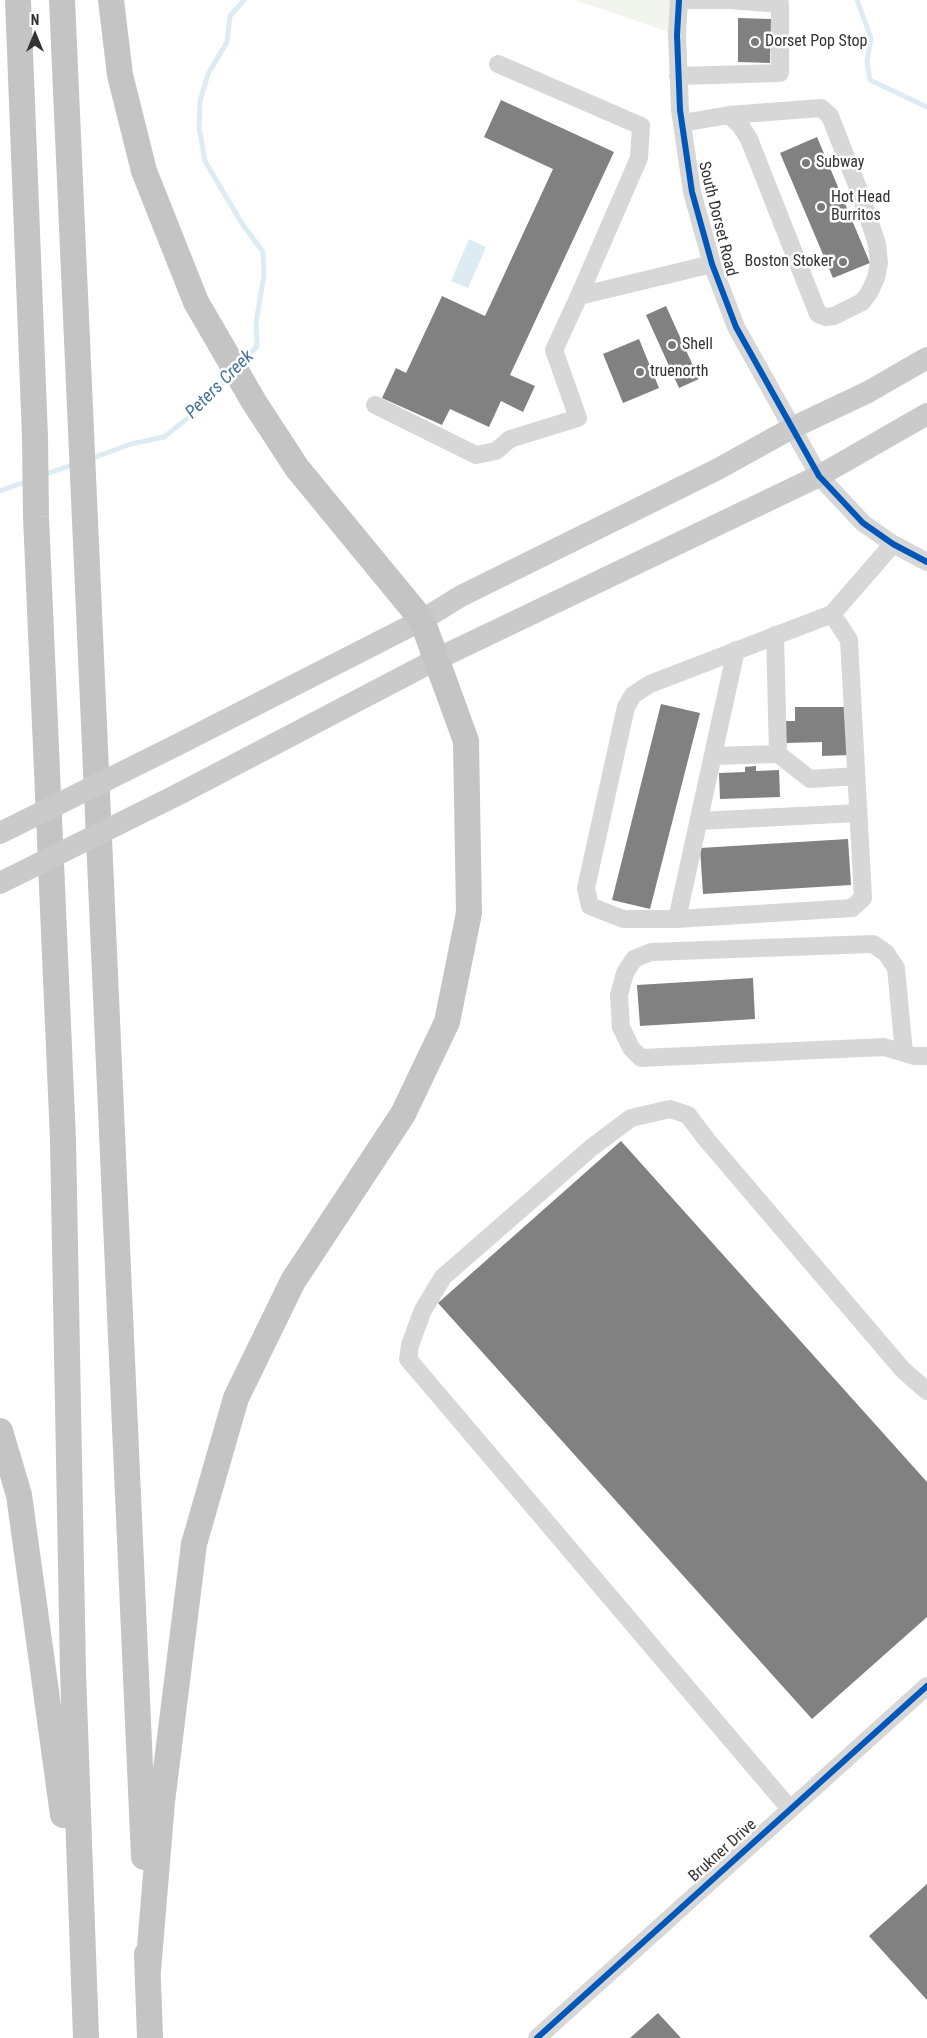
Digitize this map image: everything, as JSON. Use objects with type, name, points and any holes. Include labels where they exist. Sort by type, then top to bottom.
[{"type":"highway","points":[[18,0],[35,437],[36,517],[63,1140],[73,1681],[86,2038]]},
{"type":"highway","points":[[62,0],[135,1640],[150,2038]]},
{"type":"highway","points":[[111,0],[120,76],[144,172],[196,302],[254,402],[297,468],[422,620],[466,741],[469,914],[447,1022],[403,1114],[293,1281],[236,1398],[194,1544],[162,1802],[148,1971]]},
{"type":"highway","points":[[0,1431],[19,1495],[84,1973]]},
{"type":"main road","points":[[0,833],[422,620],[461,596],[718,469],[792,428],[868,392],[927,358]]},
{"type":"main road","points":[[0,883],[180,794],[437,659],[818,476],[927,414]]},
{"type":"street","name":"South Dorset Road","points":[[679,0],[677,35],[678,76],[682,123],[692,192],[712,264],[736,327],[818,476],[862,523],[893,544],[927,562]]},
{"type":"street","points":[[678,76],[780,73],[780,4],[729,0],[679,0]]},
{"type":"street","points":[[375,405],[476,455],[496,451],[510,440],[578,418],[554,350],[639,158],[641,126],[498,64]]},
{"type":"street","points":[[682,123],[730,115],[806,108],[821,108],[830,116],[860,193],[877,244],[879,263],[876,278],[869,293],[862,302],[834,316],[826,317],[818,314],[749,139],[740,125],[730,115]]},
{"type":"street","points":[[579,296],[712,264]]},
{"type":"street","points":[[832,614],[849,640],[862,898],[852,908],[677,919],[623,919],[590,906],[586,888],[621,726],[626,707],[633,694],[650,684],[832,614],[893,544]]},
{"type":"street","points":[[776,635],[778,754]]},
{"type":"street","points":[[677,919],[736,650]]},
{"type":"street","points":[[713,756],[778,754],[810,779],[856,776]]},
{"type":"street","points":[[698,821],[858,813]]},
{"type":"street","points":[[904,1053],[896,968],[886,953],[873,944],[651,952],[634,959],[625,973],[619,995],[621,1027],[631,1048],[641,1058],[884,1048],[914,1056],[927,1056]]},
{"type":"street","points":[[790,1809],[408,1359],[410,1345],[423,1310],[443,1278],[591,1148],[631,1118],[670,1109],[688,1116],[903,1370],[927,1391]]},
{"type":"street","name":"Brukner Drive","points":[[537,2038],[927,1686]]},
{"type":"shaded area","points":[[575,0],[679,0],[677,35]]},
{"type":"shaded area","points":[[469,239],[486,247],[468,288],[451,281]]},
{"type":"building","points":[[738,18],[771,19],[770,63],[738,62]]},
{"type":"building","points":[[501,100],[614,152],[510,375],[535,386],[523,412],[501,401],[489,427],[450,409],[442,425],[382,398],[396,368],[406,373],[442,296],[485,316],[553,169],[484,137]]},
{"type":"building","points":[[817,137],[870,263],[833,278],[780,153]]},
{"type":"building","points":[[666,306],[699,379],[679,388],[646,315]]},
{"type":"building","points":[[639,339],[659,388],[623,403],[603,354]]},
{"type":"building","points":[[661,704],[700,713],[650,909],[612,900]]},
{"type":"building","points":[[795,707],[849,707],[850,755],[822,756],[822,742],[786,743],[786,721],[795,721]]},
{"type":"building","points":[[756,766],[756,771],[779,770],[780,797],[720,799],[719,773],[745,772],[745,767]]},
{"type":"building","points":[[848,839],[851,885],[703,894],[700,848]]},
{"type":"building","points":[[753,978],[755,1019],[640,1026],[637,985]]},
{"type":"building","points":[[621,1141],[927,1482],[927,1617],[812,1719],[438,1303]]},
{"type":"building","points":[[927,1884],[927,2000],[869,1936]]},
{"type":"building","points":[[658,2013],[681,2038],[630,2038]]},
{"type":"waterway","name":"Peters Creek","points":[[240,365],[257,346],[256,323],[264,275],[263,252],[241,222],[205,161],[199,127],[200,101],[208,74],[227,42],[230,16],[244,0]]},
{"type":"waterway","name":"Peters Creek","points":[[857,0],[871,38],[867,61],[870,80],[927,107]]},
{"type":"waterway","name":"Peters Creek","points":[[90,459],[131,444],[164,437],[189,417],[203,400],[231,375]]},
{"type":"waterway","name":"Peters Creek","points":[[43,475],[75,464]]},
{"type":"waterway","name":"Peters Creek","points":[[0,491],[28,481]]},
{"type":"cycle path","points":[[679,0],[677,35],[680,110],[692,192],[712,264],[736,327],[819,476],[863,523],[893,544],[927,562]]},
{"type":"cycle path","points":[[537,2038],[927,1686]]},
{"type":"place","name":"Dorset Pop Stop","points":[[755,42]]},
{"type":"place","name":"Subway","points":[[806,163]]},
{"type":"place","name":"Hot Head Burritos","points":[[821,207]]},
{"type":"place","name":"Boston Stoker","points":[[843,262]]},
{"type":"place","name":"Shell","points":[[672,345]]},
{"type":"place","name":"truenorth","points":[[640,372]]}]
